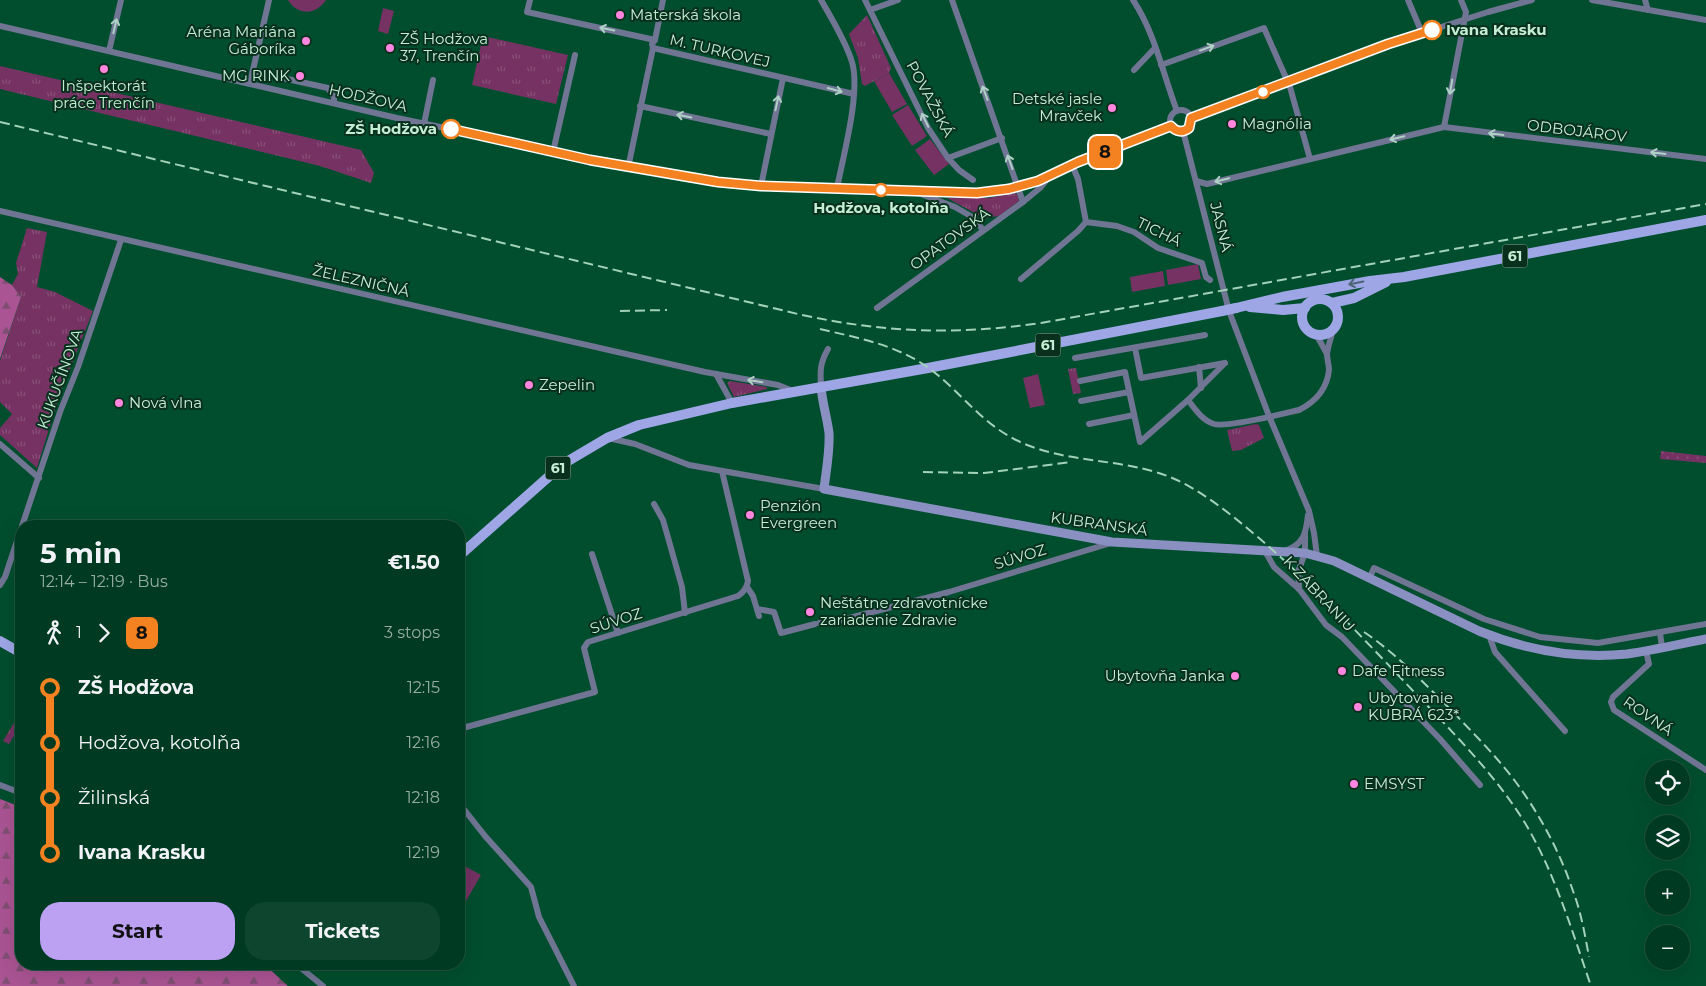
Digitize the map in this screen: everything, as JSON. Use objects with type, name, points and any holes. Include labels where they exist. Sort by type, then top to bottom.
[{"type":"main road","name":"61","points":[[465,551],[563,464],[607,438],[646,423],[732,403],[928,368],[1222,311],[1282,297],[1370,281],[1404,277],[1706,220]]},
{"type":"main road","name":"61","points":[[1246,306],[1283,310],[1305,308],[1317,299],[1323,299],[1332,303],[1354,298],[1377,286],[1404,277]]},
{"type":"main road","name":"61","points":[[1332,330],[1336,326],[1338,316],[1354,298]]},
{"type":"main road","points":[[1332,303],[1338,316]]},
{"type":"main road","points":[[1303,321],[1302,314],[1305,308]]},
{"type":"main road","name":"61","points":[[1283,310],[1303,321],[1310,332],[1316,334]]},
{"type":"main road","points":[[1316,334],[1325,334],[1332,330]]},
{"type":"main road","points":[[0,641],[15,650]]},
{"type":"street","points":[[109,51],[121,0]]},
{"type":"street","points":[[250,84],[269,0]]},
{"type":"street","points":[[530,0],[528,12],[655,40]]},
{"type":"street","name":"M. TURKOVEJ","points":[[628,168],[653,48],[652,44],[655,40],[663,0]]},
{"type":"street","points":[[822,0],[853,63],[854,94],[852,111],[837,188]]},
{"type":"street","name":"POVAŽSKÁ","points":[[865,0],[928,128],[948,158],[1002,138]]},
{"type":"street","points":[[870,10],[898,0]]},
{"type":"street","points":[[952,0],[1023,202]]},
{"type":"street","points":[[1133,0],[1139,9],[1156,48],[1177,111]]},
{"type":"street","points":[[1408,0],[1422,33]]},
{"type":"street","points":[[1196,181],[1201,184],[1207,184],[1444,127],[1466,12],[1461,0]]},
{"type":"street","points":[[1191,118],[1378,48],[1509,5],[1532,0]]},
{"type":"street","points":[[1592,0],[1706,20]]},
{"type":"street","points":[[1645,0],[1648,10]]},
{"type":"street","name":"HODŽOVA","points":[[0,26],[424,124],[628,168],[702,179],[761,186],[977,193],[1018,187],[1050,176]]},
{"type":"street","points":[[1161,65],[1264,28],[1288,82],[1310,159]]},
{"type":"street","name":"M. TURKOVEJ","points":[[653,48],[854,94]]},
{"type":"street","points":[[1134,70],[1156,48]]},
{"type":"street","points":[[553,152],[575,55]]},
{"type":"street","points":[[253,73],[328,88],[334,97],[334,103]]},
{"type":"street","name":"M. TURKOVEJ","points":[[761,186],[782,78]]},
{"type":"street","points":[[424,124],[433,80]]},
{"type":"street","points":[[640,106],[771,134]]},
{"type":"street","points":[[1177,111],[1186,111],[1191,118],[1189,128],[1183,131],[1176,130],[1171,126],[1170,119],[1177,111]]},
{"type":"street","name":"OPATOVSKÁ","points":[[877,308],[1023,202],[1040,188],[1050,176],[1072,165],[1171,126]]},
{"type":"street","name":"ODBOJÁROV","points":[[1444,127],[1706,159]]},
{"type":"street","name":"JASNÁ","points":[[1183,131],[1227,304],[1269,416],[1309,511],[1317,556]]},
{"type":"street","points":[[948,158],[959,170],[973,180]]},
{"type":"street","points":[[1021,279],[1086,222],[1078,179],[1072,165]]},
{"type":"street","name":"HODŽOVA","points":[[913,191],[955,207],[974,218],[983,230]]},
{"type":"street","name":"ŽELEZNIČNÁ","points":[[0,212],[716,374],[778,385],[793,391]]},
{"type":"street","name":"TICHÁ","points":[[1086,222],[1117,226],[1134,232],[1158,248],[1202,262],[1206,277],[1210,280]]},
{"type":"street","name":"KUKUČÍNOVA","points":[[25,520],[60,412],[78,367],[121,240]]},
{"type":"street","points":[[1188,400],[1200,416],[1214,424],[1228,424],[1299,410],[1309,405],[1318,396],[1328,378],[1327,354],[1332,330]]},
{"type":"street","points":[[1316,334],[1327,354]]},
{"type":"street","points":[[1075,358],[1205,335]]},
{"type":"street","points":[[1080,381],[1125,372],[1139,446],[1225,363],[1141,378],[1134,348]]},
{"type":"street","points":[[824,489],[829,435],[822,401],[820,369],[823,357],[828,349]]},
{"type":"street","points":[[1200,367],[1201,388]]},
{"type":"street","points":[[716,374],[732,403]]},
{"type":"street","points":[[1081,401],[1129,392]]},
{"type":"street","points":[[1089,424],[1134,415]]},
{"type":"street","name":"KUBRANSKÁ","points":[[607,438],[639,446],[679,462],[722,471],[1112,542],[1305,553],[1334,561],[1489,635],[1538,650],[1599,656],[1646,651],[1706,639]]},
{"type":"street","points":[[0,444],[39,478]]},
{"type":"street","name":"SÚVOZ","points":[[465,727],[595,692],[584,648],[588,642],[738,596],[747,588],[748,581],[722,471]]},
{"type":"street","points":[[654,504],[659,511],[682,588],[685,612]]},
{"type":"street","points":[[1298,589],[1298,572],[1305,553],[1305,533],[1309,511]]},
{"type":"street","points":[[1280,552],[1296,546],[1305,533]]},
{"type":"street","name":"SÚVOZ","points":[[747,588],[753,596],[758,612],[774,612],[781,633],[831,620],[838,621],[949,592],[1112,542]]},
{"type":"street","name":"KUKUČÍNOVA","points":[[0,585],[5,577],[15,548]]},
{"type":"street","name":"K ZÁBRANIU","points":[[1265,551],[1274,566],[1298,589],[1326,625],[1342,637],[1440,739],[1480,785]]},
{"type":"street","points":[[592,554],[618,633]]},
{"type":"street","points":[[1369,579],[1374,568],[1484,619],[1540,637],[1598,642],[1706,624]]},
{"type":"street","points":[[1421,603],[1427,592]]},
{"type":"street","points":[[1478,630],[1484,619]]},
{"type":"street","points":[[1660,633],[1662,647]]},
{"type":"street","points":[[1489,635],[1495,652],[1565,731]]},
{"type":"street","points":[[1538,650],[1540,637]]},
{"type":"street","points":[[1598,642],[1599,656]]},
{"type":"street","name":"ROVNÁ","points":[[1646,651],[1649,664],[1614,697],[1611,702],[1612,707],[1706,770]]},
{"type":"street","points":[[0,785],[15,790]]},
{"type":"street","points":[[465,811],[531,887],[539,917],[574,986]]},
{"type":"street","points":[[303,970],[323,986]]},
{"type":"green space","points":[[288,0],[326,0],[317,9],[307,12],[297,9]]},
{"type":"green space","points":[[383,8],[394,11],[388,34],[378,31]]},
{"type":"green space","points":[[867,15],[891,68],[889,73],[865,86],[862,84],[858,58],[849,34]]},
{"type":"green space","points":[[483,36],[568,55],[556,104],[472,85]]},
{"type":"green space","points":[[0,66],[361,150],[374,173],[371,183],[320,166],[0,89]]},
{"type":"green space","points":[[889,73],[907,104],[892,112],[874,81]]},
{"type":"green space","points":[[908,105],[927,136],[912,146],[892,115]]},
{"type":"green space","points":[[930,139],[949,164],[934,175],[915,150]]},
{"type":"green space","points":[[1016,193],[1019,201],[999,216],[984,218],[947,198],[988,198]]},
{"type":"green space","points":[[27,228],[47,232],[37,287],[55,292],[93,311],[62,386],[37,468],[0,435],[0,428],[12,414],[0,402],[0,361],[21,297],[12,285],[18,274],[16,263]]},
{"type":"green space","points":[[1198,264],[1201,279],[1168,285],[1166,270]]},
{"type":"green space","points":[[1163,271],[1165,286],[1132,292],[1130,277]]},
{"type":"green space","points":[[0,277],[12,285],[21,297],[0,359]]},
{"type":"green space","points":[[1076,368],[1081,393],[1073,394],[1068,369]]},
{"type":"green space","points":[[1038,374],[1045,405],[1030,408],[1023,378]]},
{"type":"green space","points":[[730,381],[767,387],[767,389],[734,397],[727,383]]},
{"type":"green space","points":[[1259,425],[1264,438],[1241,450],[1232,451],[1227,430]]},
{"type":"green space","points":[[1661,451],[1706,456],[1706,463],[1660,459]]},
{"type":"green space","points":[[15,721],[15,734],[9,744],[3,741]]},
{"type":"green space","points":[[0,799],[15,805],[15,970],[271,970],[288,986],[0,986]]},
{"type":"green space","points":[[465,866],[481,875],[465,903]]},
{"type":"railway","points":[[0,122],[802,315],[892,329],[979,329],[1041,323],[1706,204]]},
{"type":"railway","points":[[620,311],[667,310]]},
{"type":"railway","points":[[820,329],[877,343],[918,361],[941,378],[991,424],[1016,440],[1056,454],[1141,468],[1181,482],[1231,515],[1278,554],[1348,623],[1466,747],[1512,803],[1536,842],[1554,882],[1591,986]]},
{"type":"railway","points":[[923,472],[984,473],[1072,462]]},
{"type":"railway","points":[[1364,632],[1400,660],[1454,713],[1500,763],[1524,793],[1548,833],[1568,876],[1581,915],[1589,957]]},
{"type":"bus line","name":"8","points":[[451,129],[590,160],[718,182],[761,186],[917,192],[977,193],[998,191],[1038,181],[1078,162],[1171,126],[1176,130],[1186,130],[1189,128],[1191,118],[1388,44],[1432,30]]},
{"type":"place","name":"Materská škola","points":[[620,15]]},
{"type":"place","name":"Ivana Krasku","points":[[1432,30]]},
{"type":"place","name":"Aréna Mariána Gáboríka","points":[[306,41]]},
{"type":"place","name":"ZŠ Hodžova 37, Trenčín","points":[[390,48]]},
{"type":"place","name":"Inšpektorát práce Trenčín","points":[[104,69]]},
{"type":"place","name":"MG RINK","points":[[300,76]]},
{"type":"place","name":"Detské jasle Mravček","points":[[1112,108]]},
{"type":"place","name":"Magnólia","points":[[1232,124]]},
{"type":"place","name":"ZŠ Hodžova","points":[[451,129]]},
{"type":"place","name":"Hodžova, kotolňa","points":[[881,190]]},
{"type":"place","name":"Zepelin","points":[[529,385]]},
{"type":"place","name":"Nová vlna","points":[[119,403]]},
{"type":"place","name":"Penzión Evergreen","points":[[750,515]]},
{"type":"place","name":"Neštátne zdravotnícke zariadenie Zdravie","points":[[810,612]]},
{"type":"place","name":"Dafe Fitness","points":[[1342,671]]},
{"type":"place","name":"Ubytovňa Janka","points":[[1235,676]]},
{"type":"place","name":"Ubytovanie KUBRÁ 623*","points":[[1358,707]]},
{"type":"place","name":"EMSYST","points":[[1354,784]]}]
